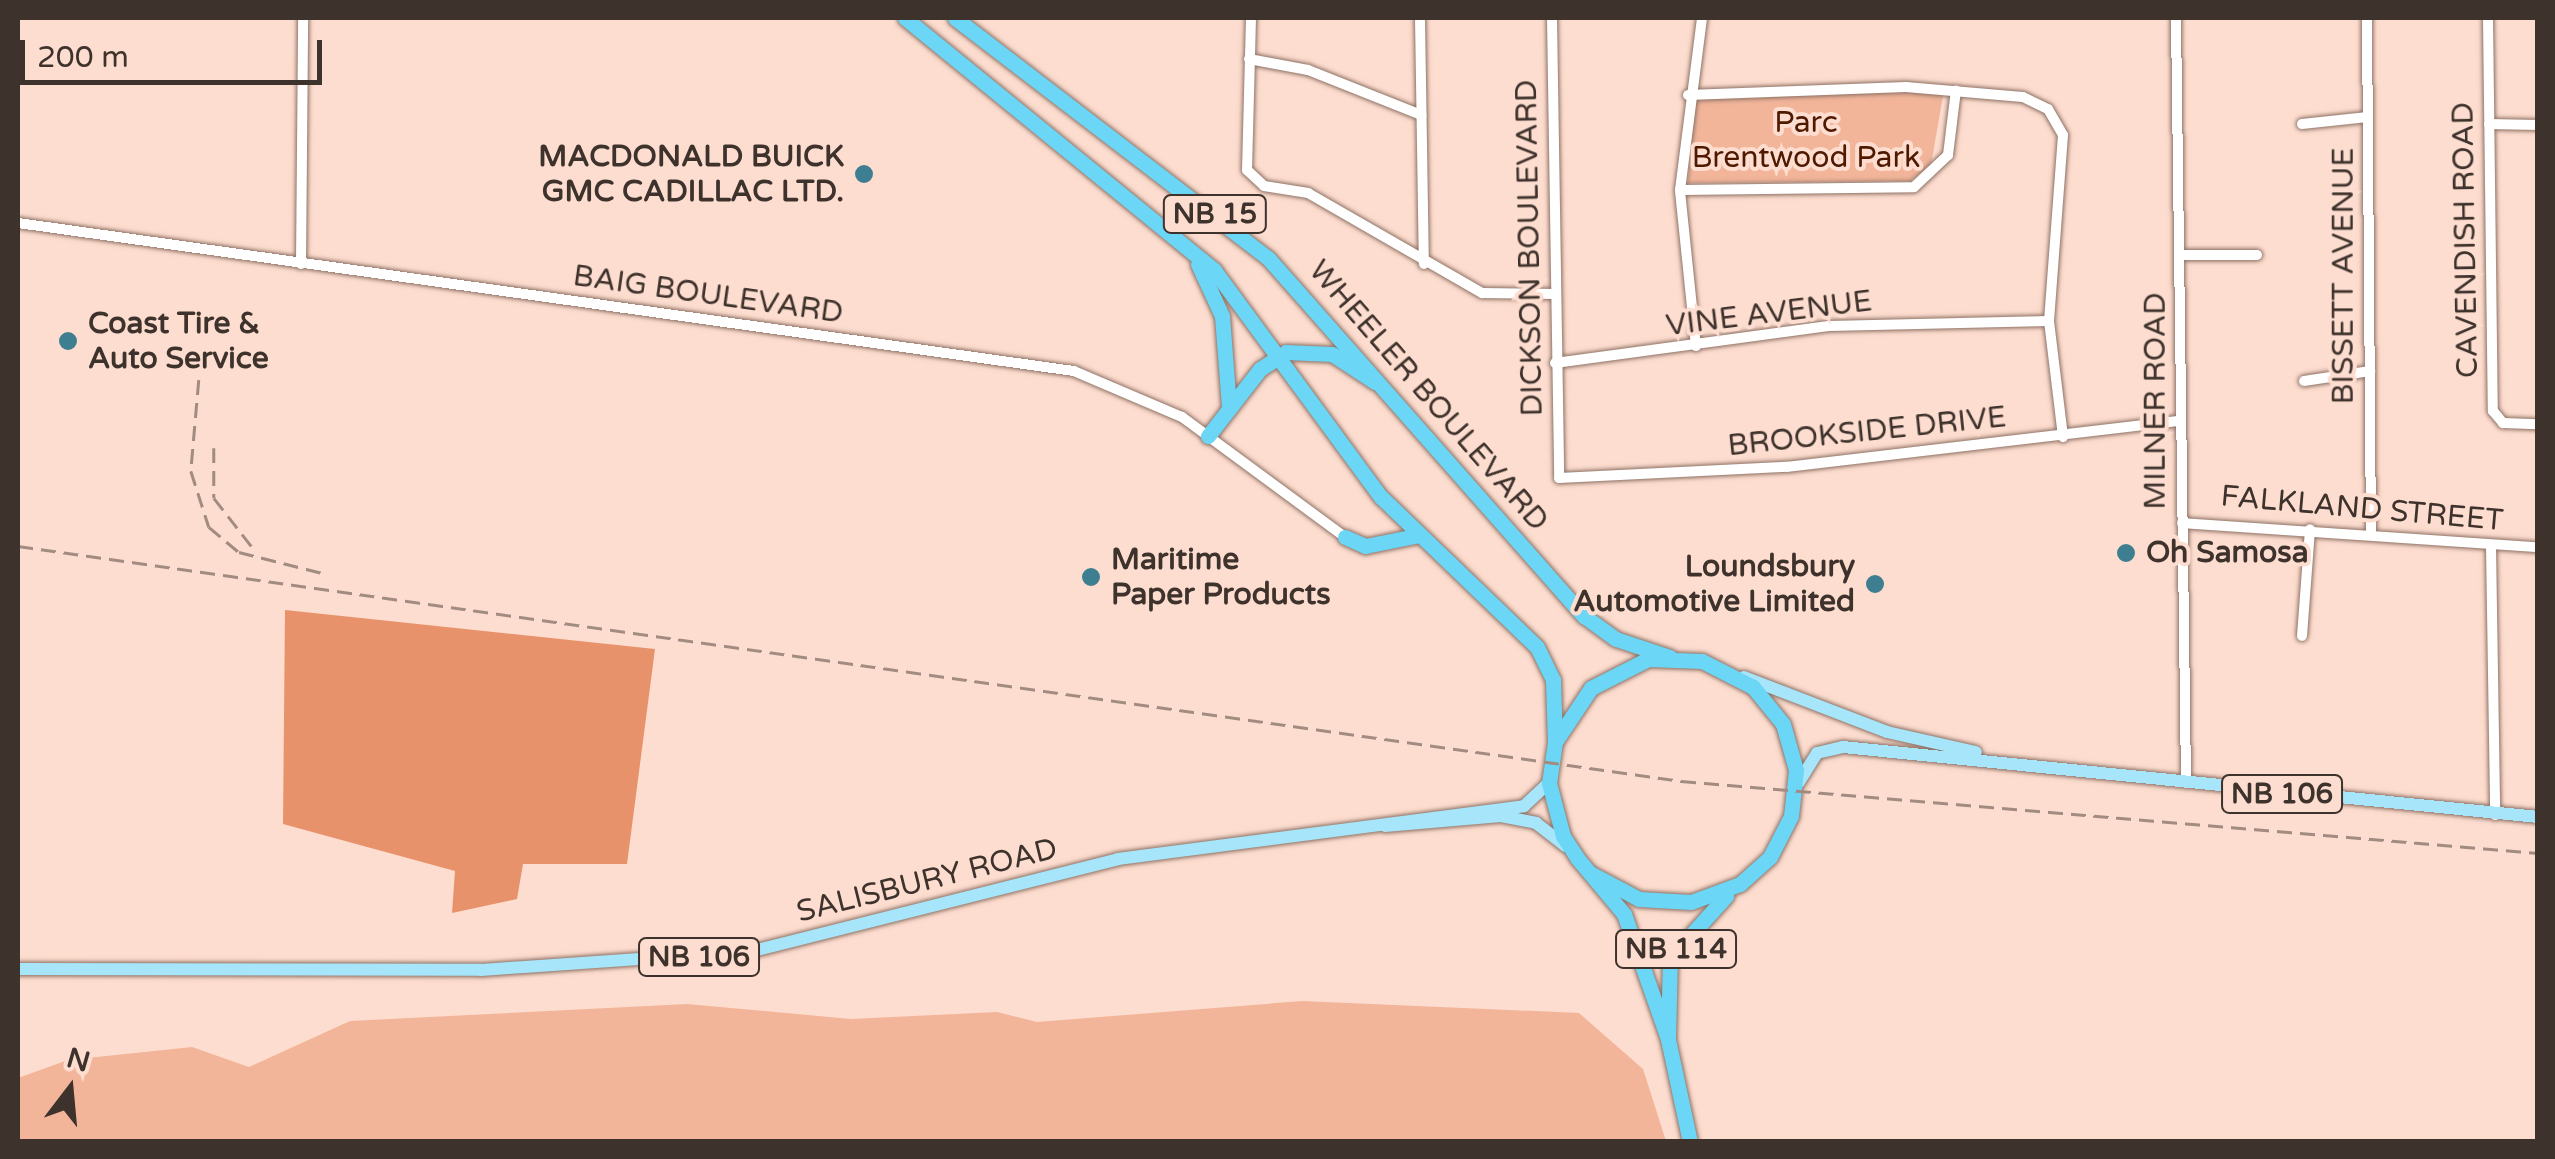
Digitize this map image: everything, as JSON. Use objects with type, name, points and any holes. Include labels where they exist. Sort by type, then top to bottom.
[{"type":"highway","name":"NB 15","points":[[905,18],[1167,226],[1278,355],[1415,536],[1543,655],[1555,742]]},
{"type":"highway","name":"WHEELER BOULEVARD","points":[[956,18],[1268,258],[1416,418],[1590,622],[1670,657]]},
{"type":"highway","points":[[1167,226],[1218,300],[1228,406]]},
{"type":"highway","points":[[1208,436],[1228,406],[1278,355],[1348,360],[1416,418]]},
{"type":"highway","points":[[1345,537],[1365,546],[1415,536]]},
{"type":"highway","points":[[1670,657],[1733,673],[1783,724],[1796,794],[1782,838],[1740,884],[1665,903],[1592,874],[1578,859],[1549,783],[1555,742],[1576,704],[1608,675],[1670,657]]},
{"type":"highway","name":"NB 114","points":[[1592,874],[1636,936],[1668,1039],[1690,1142]]},
{"type":"highway","name":"NB 114","points":[[1668,1039],[1670,958],[1740,884]]},
{"type":"main road","name":"NB 106","points":[[1733,673],[1887,732],[2028,763]]},
{"type":"main road","name":"NB 106","points":[[1796,794],[1808,762],[1828,748],[2028,763],[2495,817],[2538,817]]},
{"type":"main road","name":"SALISBURY ROAD","points":[[18,970],[372,972],[676,960],[838,932],[1118,860],[1524,806],[1549,783]]},
{"type":"main road","name":"SALISBURY ROAD","points":[[1368,824],[1518,818],[1578,859]]},
{"type":"street","points":[[301,264],[303,18]]},
{"type":"street","points":[[1251,18],[1247,170],[1264,186],[1308,193],[1424,264],[1482,293],[1556,294]]},
{"type":"street","points":[[1420,18],[1424,264]]},
{"type":"street","name":"DICKSON BOULEVARD","points":[[1552,18],[1559,478]]},
{"type":"street","points":[[1696,346],[1680,190],[1688,96],[1702,18]]},
{"type":"street","name":"MILNER ROAD","points":[[2176,18],[2186,784]]},
{"type":"street","name":"BISSETT AVENUE","points":[[2367,18],[2371,534]]},
{"type":"street","name":"CAVENDISH ROAD","points":[[2488,18],[2494,412],[2503,424],[2538,424]]},
{"type":"street","points":[[1248,58],[1308,70],[1421,115]]},
{"type":"street","points":[[1688,96],[1956,90],[2023,97],[2048,109],[2063,135],[2048,321],[2063,437]]},
{"type":"street","points":[[1680,190],[1914,187],[1948,155],[1956,90]]},
{"type":"street","points":[[2302,124],[2368,117]]},
{"type":"street","points":[[2490,124],[2538,125]]},
{"type":"street","name":"BAIG BOULEVARD","points":[[18,223],[1063,369],[1144,396],[1208,436],[1345,537]]},
{"type":"street","points":[[2181,255],[2257,255]]},
{"type":"street","name":"VINE AVENUE","points":[[1555,364],[1829,326],[2048,321]]},
{"type":"street","points":[[2304,381],[2370,371]]},
{"type":"street","name":"BROOKSIDE DRIVE","points":[[1559,478],[2063,437],[2179,421]]},
{"type":"street","name":"FALKLAND STREET","points":[[2182,523],[2310,529],[2491,546],[2538,546]]},
{"type":"street","points":[[2302,636],[2310,529]]},
{"type":"street","points":[[2491,546],[2495,817]]},
{"type":"green space","name":"Parc Brentwood Park","points":[[1944,90],[1931,165],[1910,181],[1688,183],[1694,97]]},
{"type":"green space","points":[[1302,1001],[1579,1013],[1643,1069],[1666,1141],[18,1141],[18,1078],[68,1060],[192,1047],[249,1067],[350,1021],[687,1004],[851,1019],[997,1012],[1037,1022]]},
{"type":"shaded area","points":[[285,610],[655,649],[627,864],[523,864],[517,899],[452,913],[455,871],[283,824]]},
{"type":"railway","points":[[199,380],[191,471],[209,527],[239,552],[326,574]]},
{"type":"railway","points":[[214,448],[214,498],[253,548]]},
{"type":"railway","points":[[18,546],[1681,781],[2538,853]]},
{"type":"place","name":"MACDONALD BUICK GMC CADILLAC LTD.","points":[[864,174]]},
{"type":"place","name":"Coast Tire & Auto Service","points":[[68,341]]},
{"type":"place","name":"Oh Samosa","points":[[2126,553]]},
{"type":"place","name":"Maritime Paper Products","points":[[1091,577]]},
{"type":"place","name":"Loundsbury Automotive Limited","points":[[1875,584]]}]
